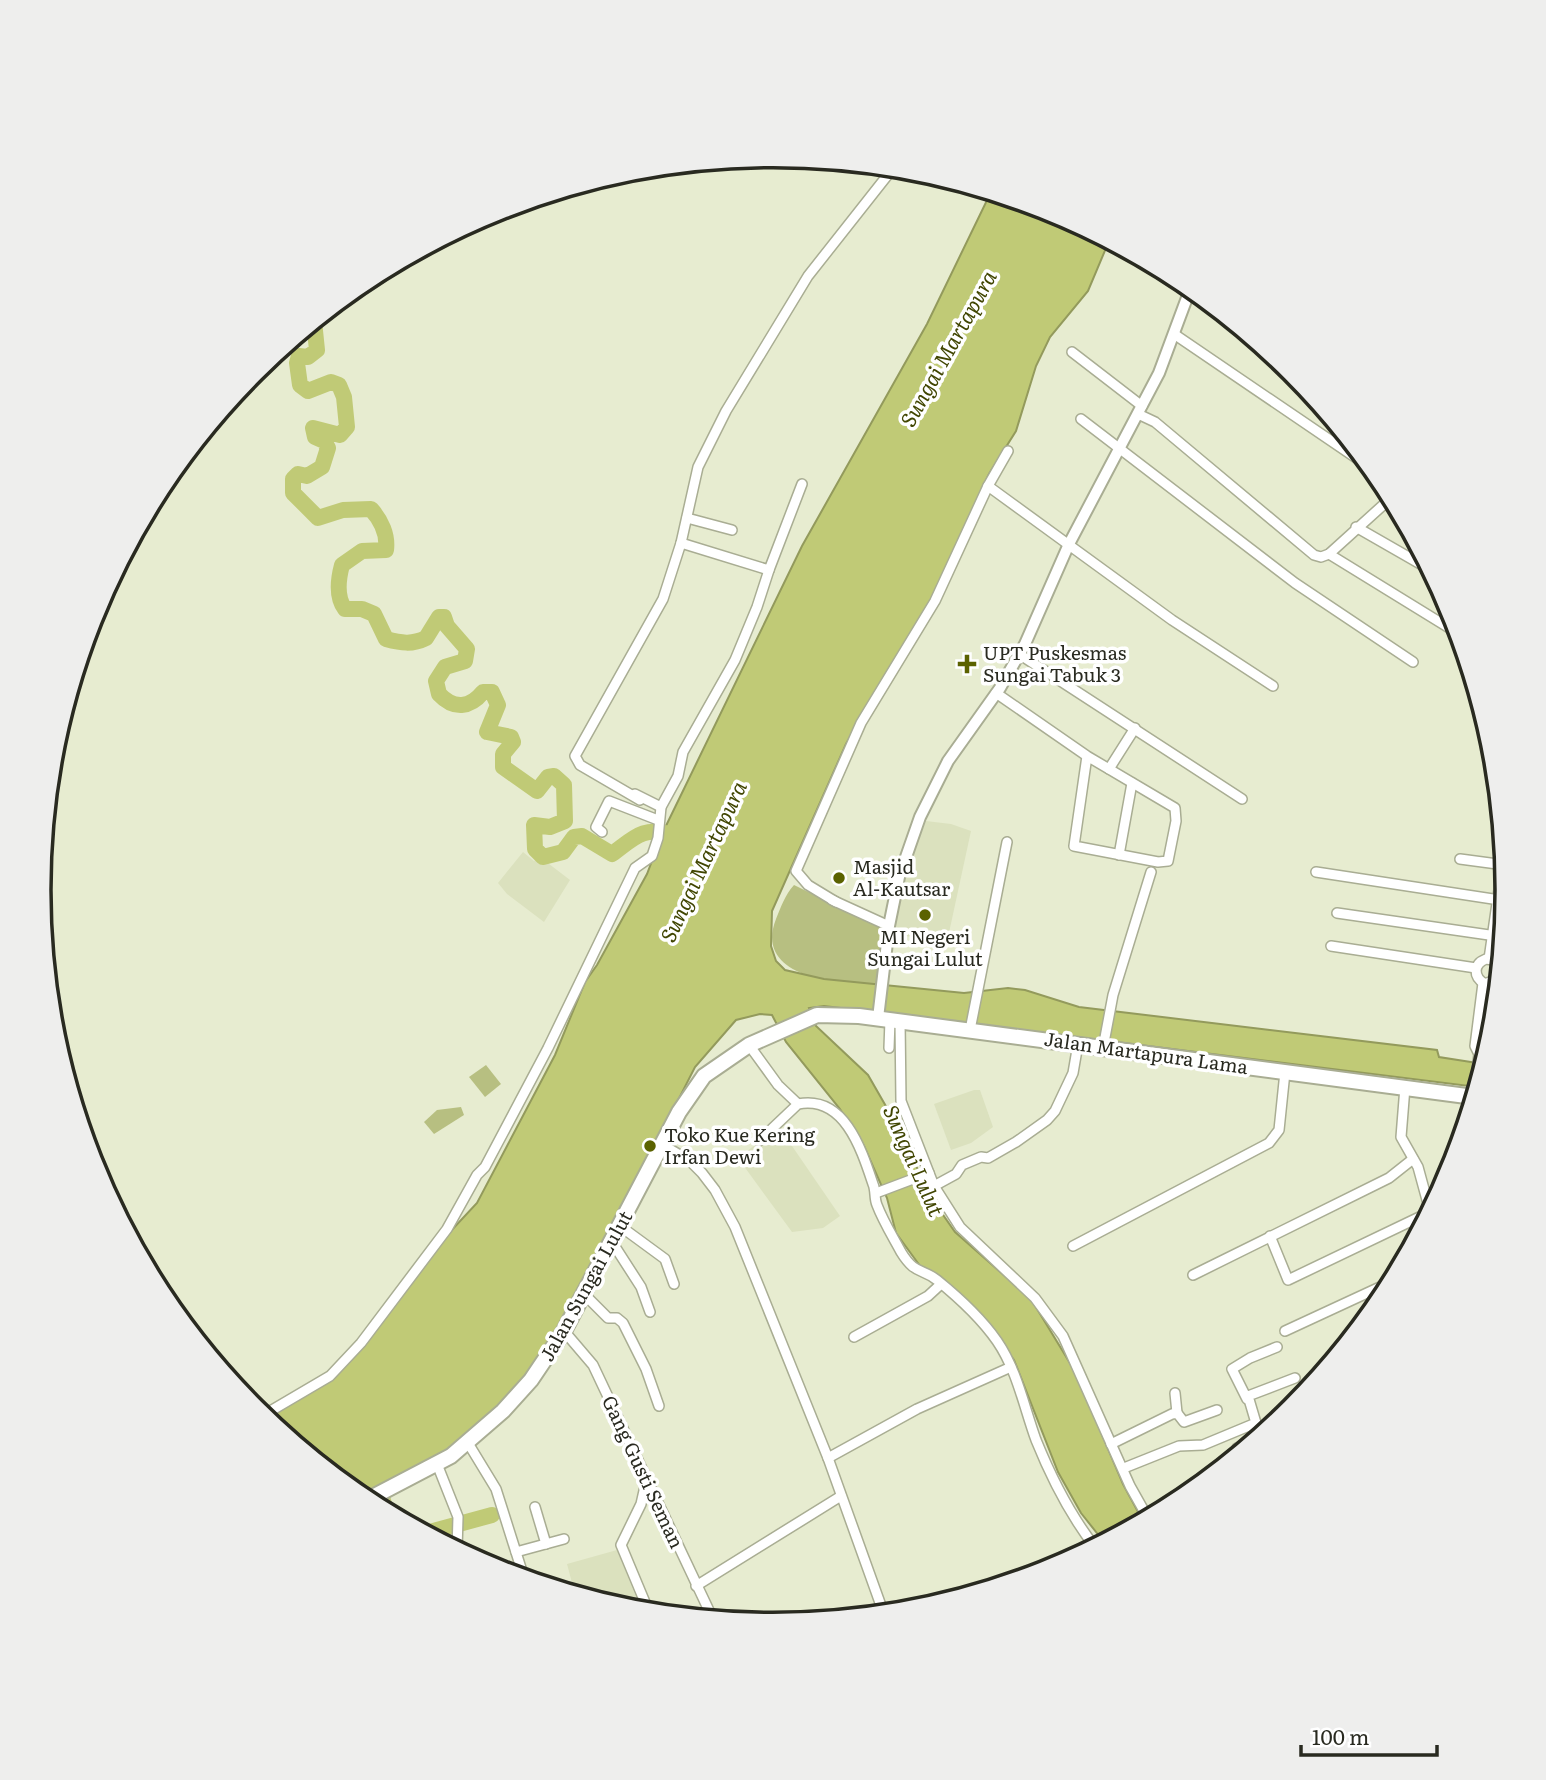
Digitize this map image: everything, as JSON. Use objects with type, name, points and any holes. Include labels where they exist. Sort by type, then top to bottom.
[{"type":"main road","name":"Jalan Martapura Lama","points":[[817,1015],[887,1018],[1285,1072],[1466,1093]]},
{"type":"main road","name":"Jalan Sungai Lulut","points":[[378,1495],[437,1464],[468,1443],[531,1380],[564,1331],[679,1112],[696,1085],[710,1071],[749,1045],[817,1015]]},
{"type":"street","points":[[640,800],[580,765],[575,756],[657,612],[681,542],[698,467],[726,411],[808,276],[886,177]]},
{"type":"street","points":[[890,1048],[883,980],[888,926],[899,877],[928,799],[948,761],[996,693],[1019,654],[1069,544],[1140,410],[1187,298]]},
{"type":"street","points":[[1174,334],[1347,452]]},
{"type":"street","points":[[1072,352],[1314,555],[1321,557],[1329,554],[1356,527],[1384,505]]},
{"type":"street","points":[[1081,419],[1295,583],[1413,662]]},
{"type":"street","points":[[836,902],[808,885],[796,871],[861,723],[934,601],[988,486],[1008,451]]},
{"type":"street","points":[[272,1410],[330,1376],[361,1343],[434,1244],[485,1167],[548,1048],[635,868],[652,856],[658,838],[661,807],[678,776],[683,752],[734,660],[757,607],[802,484]]},
{"type":"street","points":[[988,486],[1171,620],[1273,686]]},
{"type":"street","points":[[687,518],[732,530]]},
{"type":"street","points":[[1356,527],[1416,561]]},
{"type":"street","points":[[681,542],[769,569]]},
{"type":"street","points":[[1329,554],[1444,625]]},
{"type":"street","points":[[1019,654],[1242,799]]},
{"type":"street","points":[[996,693],[1087,756],[1175,808],[1176,821],[1168,861],[1163,863],[1073,844],[1087,756]]},
{"type":"street","points":[[1109,769],[1136,728]]},
{"type":"street","points":[[1119,855],[1132,783]]},
{"type":"street","points":[[630,794],[661,807]]},
{"type":"street","points":[[602,832],[596,827],[597,822],[609,801],[658,824]]},
{"type":"street","points":[[970,1028],[976,987],[1007,842]]},
{"type":"street","points":[[1460,859],[1494,861]]},
{"type":"street","points":[[1103,1046],[1111,1007],[1151,872]]},
{"type":"street","points":[[1316,872],[1495,899]]},
{"type":"street","points":[[805,886],[888,926]]},
{"type":"street","points":[[1338,913],[1494,935]]},
{"type":"street","points":[[1331,946],[1476,968]]},
{"type":"street","points":[[1489,981],[1476,975],[1476,968],[1480,962],[1489,958],[1493,949]]},
{"type":"street","points":[[887,1018],[899,1069],[901,1101],[927,1174],[960,1227],[1045,1311],[1072,1352],[1111,1444],[1144,1509]]},
{"type":"street","points":[[934,1186],[956,1174],[962,1165],[981,1157],[988,1158],[1047,1120],[1055,1111],[1073,1073],[1078,1044]]},
{"type":"street","points":[[749,1045],[778,1085],[798,1104]]},
{"type":"street","points":[[1073,1245],[1269,1143],[1279,1130],[1285,1072]]},
{"type":"street","points":[[1405,1087],[1401,1137],[1413,1159],[1426,1198]]},
{"type":"street","points":[[759,1141],[798,1104],[822,1104],[839,1114],[854,1137],[877,1192],[883,1217],[910,1265],[941,1284],[967,1307],[996,1340],[1011,1367],[1037,1441],[1058,1487],[1090,1539]]},
{"type":"street","points":[[663,1145],[690,1161],[725,1206],[828,1458],[880,1604]]},
{"type":"street","points":[[1193,1275],[1389,1178],[1413,1159]]},
{"type":"street","points":[[877,1192],[927,1174]]},
{"type":"street","points":[[1269,1236],[1288,1280],[1416,1218]]},
{"type":"street","points":[[620,1226],[665,1259],[674,1284]]},
{"type":"street","points":[[612,1242],[641,1287],[650,1312]]},
{"type":"street","points":[[854,1337],[928,1296],[941,1284]]},
{"type":"street","points":[[1285,1331],[1375,1289]]},
{"type":"street","points":[[584,1294],[608,1318],[618,1318],[623,1323],[646,1369],[659,1406]]},
{"type":"street","name":"Gang Gusti Seman","points":[[564,1331],[593,1365],[708,1609]]},
{"type":"street","points":[[1259,1424],[1232,1369],[1277,1347]]},
{"type":"street","points":[[828,1458],[917,1409],[1011,1367]]},
{"type":"street","points":[[1247,1399],[1248,1396],[1295,1378]]},
{"type":"street","points":[[1179,1393],[1177,1411],[1184,1422],[1217,1410]]},
{"type":"street","points":[[1111,1444],[1177,1411]]},
{"type":"street","points":[[1124,1468],[1179,1446],[1203,1445],[1250,1432]]},
{"type":"street","points":[[468,1443],[496,1489],[520,1566]]},
{"type":"street","points":[[437,1464],[458,1517],[458,1540]]},
{"type":"street","points":[[644,1600],[621,1545],[641,1504],[646,1482]]},
{"type":"street","points":[[696,1586],[841,1496]]},
{"type":"street","points":[[535,1507],[546,1544]]},
{"type":"street","points":[[516,1552],[564,1539]]},
{"type":"shaded area","points":[[926,821],[951,824],[971,831],[947,942],[944,944],[892,933],[902,881]]},
{"type":"shaded area","points":[[523,852],[534,861],[540,857],[570,880],[544,922],[507,894],[498,883]]},
{"type":"shaded area","points":[[794,885],[882,928],[878,986],[842,983],[803,974],[788,966],[777,954],[772,939],[776,919]]},
{"type":"shaded area","points":[[486,1065],[501,1084],[485,1097],[469,1077]]},
{"type":"shaded area","points":[[980,1090],[993,1127],[971,1143],[951,1150],[934,1104]]},
{"type":"shaded area","points":[[461,1107],[464,1115],[434,1134],[424,1122],[437,1110]]},
{"type":"shaded area","points":[[779,1127],[840,1216],[823,1228],[792,1232],[738,1158]]},
{"type":"shaded area","points":[[617,1550],[637,1599],[572,1584],[567,1564]]},
{"type":"water","points":[[987,200],[1049,223],[1105,249],[1088,291],[1050,337],[1036,366],[1016,431],[989,474],[932,598],[846,744],[772,911],[771,946],[776,961],[785,970],[824,979],[964,993],[1008,988],[1025,990],[1079,1007],[1437,1050],[1439,1057],[1474,1062],[1468,1086],[824,1006],[809,1008],[816,1026],[868,1075],[895,1122],[932,1199],[955,1232],[1031,1299],[1076,1373],[1123,1484],[1138,1512],[1098,1535],[1081,1513],[1058,1472],[1014,1360],[971,1305],[940,1276],[923,1270],[896,1233],[887,1198],[864,1146],[840,1109],[786,1042],[772,1015],[760,1014],[736,1020],[695,1067],[563,1326],[509,1398],[447,1452],[371,1490],[333,1463],[274,1412],[327,1380],[435,1248],[477,1203],[555,1055],[585,982],[647,874],[663,832],[802,546],[927,324]]},
{"type":"waterway","points":[[315,332],[317,350],[308,357],[299,356],[297,363],[300,385],[308,391],[331,382],[339,385],[344,397],[347,427],[340,435],[313,428],[315,437],[324,441],[328,448],[322,467],[307,476],[298,474],[293,479],[293,493],[318,518],[343,510],[371,509],[381,523],[386,539],[386,550],[362,551],[342,565],[339,588],[345,609],[362,609],[374,614],[386,639],[402,642],[416,642],[426,638],[439,617],[444,617],[447,626],[467,649],[465,661],[445,667],[436,681],[439,694],[450,703],[462,705],[473,701],[483,692],[492,692],[498,705],[487,732],[511,737],[513,742],[503,754],[503,767],[537,791],[548,777],[554,776],[564,785],[565,821],[550,827],[534,825],[535,849],[543,857],[563,852],[574,837],[582,836],[612,854],[639,835],[653,832],[672,835]]},
{"type":"waterway","points":[[378,1481],[382,1497]]},
{"type":"waterway","points":[[439,1530],[492,1515]]},
{"type":"place","name":"UPT Puskesmas Sungai Tabuk 3","points":[[967,664]]},
{"type":"place","name":"Masjid Al-Kautsar","points":[[839,878]]},
{"type":"place","name":"MI Negeri Sungai Lulut","points":[[925,915]]},
{"type":"place","name":"Toko Kue Kering Irfan Dewi","points":[[650,1146]]},
{"type":"water label","name":"Sungai Martapura","points":[[949,349]]},
{"type":"water label","name":"Sungai Martapura","points":[[704,862]]},
{"type":"water label","name":"Sungai Lulut","points":[[913,1161]]}]
